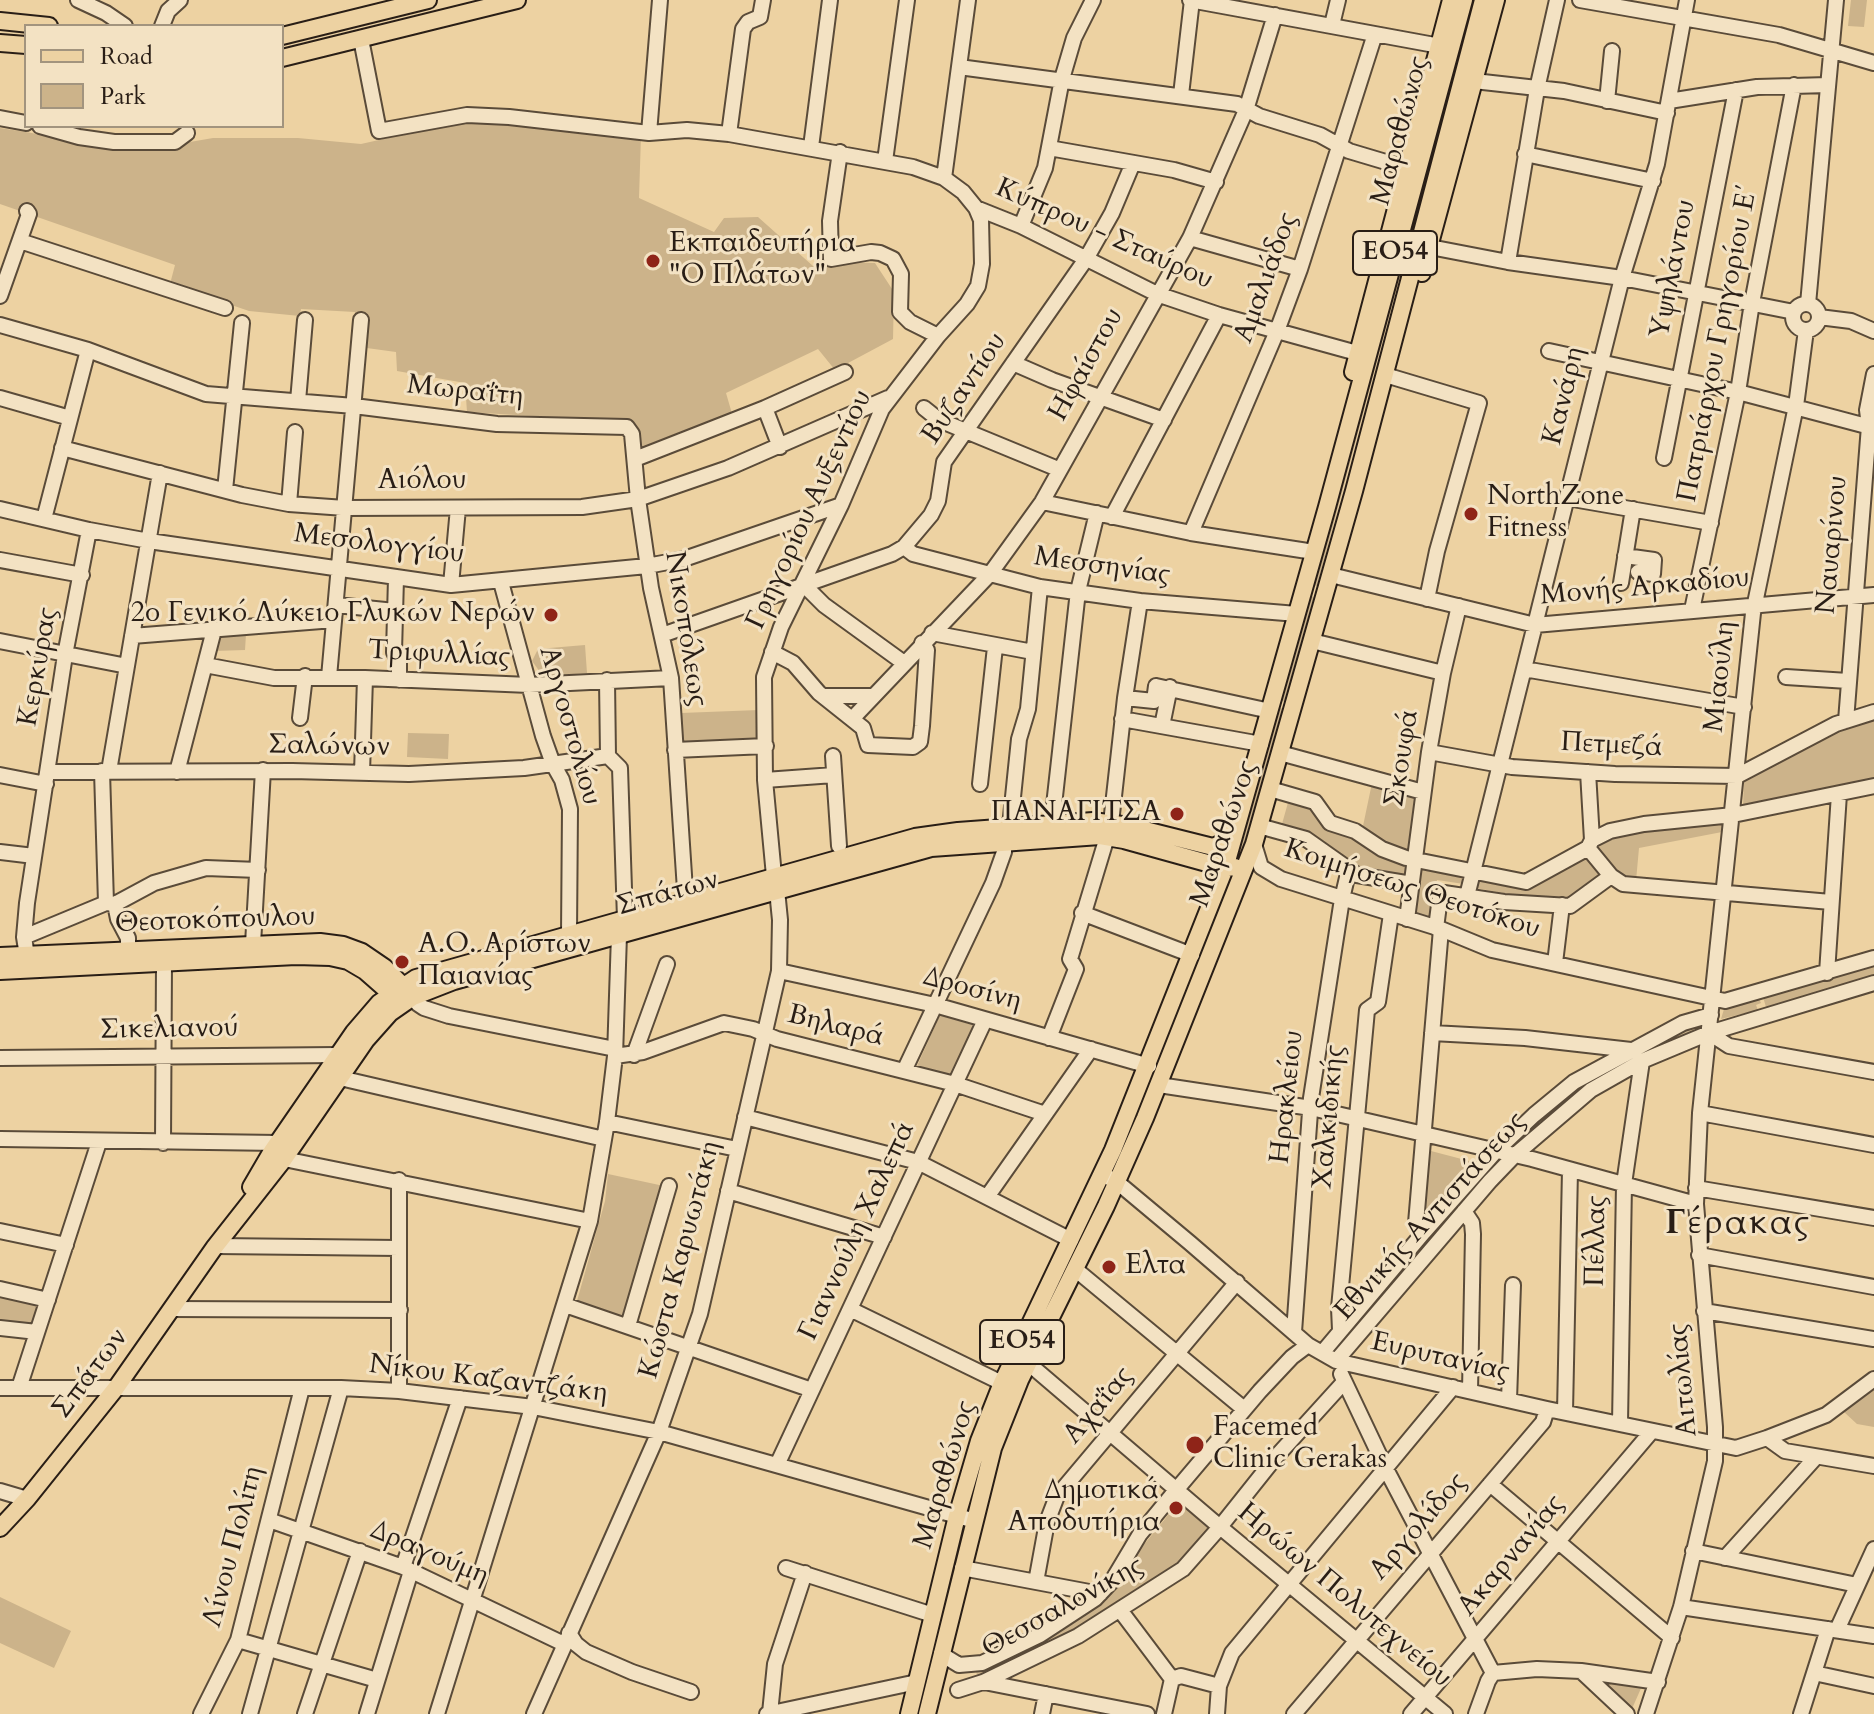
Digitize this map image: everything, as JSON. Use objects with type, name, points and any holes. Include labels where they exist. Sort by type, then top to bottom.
[{"type":"main road","points":[[284,36],[428,0]]},
{"type":"main road","points":[[284,58],[517,0]]},
{"type":"main road","name":"Μαραθώνος","points":[[1327,507],[1357,353],[1451,0]]},
{"type":"main road","name":"Μαραθώνος","points":[[909,1714],[933,1615],[965,1519],[1028,1363],[1075,1269],[1225,868],[1327,507],[1464,0]]},
{"type":"main road","name":"Μαραθώνος","points":[[927,1714],[962,1568],[965,1519],[979,1441],[1002,1383],[1071,1240],[1109,1178],[1159,1085],[1252,850],[1354,491],[1483,0]]},
{"type":"main road","name":"Μαραθώνος","points":[[1354,491],[1368,460],[1430,247],[1496,0]]},
{"type":"main road","points":[[0,21],[29,24]]},
{"type":"main road","points":[[0,43],[24,45]]},
{"type":"main road","name":"Σπάτων","points":[[0,1528],[116,1388],[281,1151],[338,1055],[374,1007],[402,995],[622,927],[775,883],[911,852],[1052,823],[1213,847],[1221,844],[1233,830],[1242,811]]},
{"type":"main road","name":"Σπάτων","points":[[1007,834],[1084,836],[1109,830],[1225,868]]},
{"type":"main road","points":[[1225,868],[1237,866],[1252,850]]},
{"type":"main road","name":"Σπάτων","points":[[281,1151],[402,995],[433,972],[569,934],[622,927]]},
{"type":"main road","name":"Θεοτοκόπουλου","points":[[0,956],[320,942],[343,945],[374,959],[402,995]]},
{"type":"main road","name":"Θεοτοκόπουλου","points":[[0,971],[296,956],[330,957],[348,961],[402,995]]},
{"type":"street","points":[[78,0],[122,24]]},
{"type":"street","points":[[163,24],[168,11],[180,0]]},
{"type":"street","points":[[649,133],[660,0]]},
{"type":"street","points":[[729,134],[743,29],[748,22],[760,17],[763,0]]},
{"type":"street","points":[[811,147],[830,0]]},
{"type":"street","points":[[885,161],[907,0]]},
{"type":"street","points":[[944,178],[968,0]]},
{"type":"street","points":[[1021,226],[1045,168],[1062,79],[1074,38],[1093,0]]},
{"type":"street","points":[[1181,95],[1191,0],[1222,2],[1440,46]]},
{"type":"street","points":[[1332,25],[1338,0]]},
{"type":"street","points":[[1508,262],[1537,89],[1557,0]]},
{"type":"street","points":[[1580,0],[1622,4],[1779,35],[1874,63]]},
{"type":"street","name":"Κανάρη","points":[[1467,896],[1622,278],[1653,181],[1687,0]]},
{"type":"street","points":[[1808,304],[1836,0]]},
{"type":"street","name":"Ηφαίστου","points":[[852,719],[990,574],[1042,502],[1190,238],[1246,110],[1275,15]]},
{"type":"street","name":"Αμαλιάδος","points":[[1191,533],[1277,331],[1300,269],[1375,34]]},
{"type":"street","name":"Κύπρου - Σταύρου","points":[[361,39],[379,131],[467,115],[557,121],[649,133],[687,130],[729,134],[913,167],[944,178],[963,192],[976,208],[1021,226],[1157,294],[1219,315],[1357,353]]},
{"type":"street","points":[[1607,101],[1612,51]]},
{"type":"street","points":[[959,67],[1237,104],[1246,110],[1320,135],[1338,146],[1406,168]]},
{"type":"street","points":[[1474,81],[1668,107],[1736,90],[1828,85]]},
{"type":"street","name":"Πατριάρχου Γρηγορίου Ε΄","points":[[1692,610],[1738,392],[1794,85]]},
{"type":"street","name":"Υψηλάντου","points":[[1664,458],[1736,90]]},
{"type":"street","points":[[0,118],[24,123]]},
{"type":"street","points":[[47,128],[114,142],[175,142],[187,133]]},
{"type":"street","points":[[1049,148],[1216,182]]},
{"type":"street","points":[[840,152],[830,221],[831,259],[871,252],[893,259],[901,274],[900,312],[910,322],[938,336]]},
{"type":"street","points":[[1525,154],[1653,181]]},
{"type":"street","name":"Βυζαντίου","points":[[662,635],[892,554],[904,547],[931,515],[938,501],[944,462],[1086,259],[1112,213],[1133,163]]},
{"type":"street","name":"Γρηγορίου Αυξεντίου","points":[[775,883],[765,774],[763,689],[772,652],[888,398],[967,304],[980,277],[981,220],[976,208]]},
{"type":"street","points":[[0,296],[7,256],[20,241],[28,212]]},
{"type":"street","points":[[1190,238],[1300,269]]},
{"type":"street","points":[[20,241],[225,308]]},
{"type":"street","points":[[1430,247],[1622,278],[1794,312]]},
{"type":"street","points":[[1808,304],[1816,309],[1819,317],[1816,324],[1806,330],[1794,323],[1794,312],[1801,305],[1808,304]]},
{"type":"street","points":[[1112,517],[1219,315]]},
{"type":"street","points":[[1819,317],[1851,321],[1874,331]]},
{"type":"street","points":[[298,401],[305,320]]},
{"type":"street","points":[[329,677],[361,320]]},
{"type":"street","points":[[225,490],[242,323]]},
{"type":"street","name":"Μωραΐτη","points":[[0,325],[88,350],[201,393],[354,406],[497,424],[627,427]]},
{"type":"street","name":"Μιαούλη","points":[[1709,1033],[1755,605],[1796,406],[1806,330]]},
{"type":"street","points":[[44,519],[88,350]]},
{"type":"street","points":[[1549,351],[1738,392],[1871,427]]},
{"type":"street","points":[[1013,363],[1164,420]]},
{"type":"street","points":[[635,459],[765,408],[845,372]]},
{"type":"street","name":"Ναυαρίνου","points":[[1846,721],[1854,597],[1869,487],[1871,427],[1867,410],[1874,375]]},
{"type":"street","points":[[1392,377],[1479,403],[1437,551],[1427,599]]},
{"type":"street","points":[[0,398],[70,418]]},
{"type":"street","name":"Αιόλου","points":[[62,448],[289,504],[345,508],[582,507],[638,499],[728,468],[888,398]]},
{"type":"street","points":[[765,408],[780,447]]},
{"type":"street","points":[[924,408],[939,420],[1058,469]]},
{"type":"street","name":"Νικοπόλεως","points":[[627,427],[632,434],[647,566],[671,678],[685,890]]},
{"type":"street","points":[[289,504],[295,432]]},
{"type":"street","points":[[128,951],[128,938],[111,904],[106,771],[160,473]]},
{"type":"street","points":[[1567,498],[1711,523]]},
{"type":"street","points":[[1042,502],[1191,533],[1314,552]]},
{"type":"street","name":"Μεσολογγίου","points":[[0,509],[149,541],[451,585],[647,566],[684,559],[841,505]]},
{"type":"street","points":[[451,585],[458,508]]},
{"type":"street","points":[[1621,583],[1633,509]]},
{"type":"street","points":[[1052,823],[1078,591],[1097,513]]},
{"type":"street","name":"Κερκύρας","points":[[27,956],[24,937],[34,856],[65,655],[89,530]]},
{"type":"street","name":"Μεσσηνίας","points":[[904,547],[913,554],[1040,587],[1140,601],[1297,614]]},
{"type":"street","points":[[1625,556],[1654,560],[1653,574],[1638,572]]},
{"type":"street","points":[[0,562],[82,575]]},
{"type":"street","name":"Μονής Αρκαδίου","points":[[1331,575],[1535,625],[1874,595]]},
{"type":"street","points":[[396,578],[394,652],[399,663],[399,680]]},
{"type":"street","name":"Αργοστολίου","points":[[501,582],[553,764],[562,780],[570,809],[569,934]]},
{"type":"street","points":[[803,584],[824,605],[904,663]]},
{"type":"street","points":[[904,1071],[1001,863],[1019,739],[1028,709],[1040,587]]},
{"type":"street","points":[[1049,1038],[1082,970],[1070,959],[1109,830],[1140,601]]},
{"type":"street","points":[[336,605],[395,611]]},
{"type":"street","name":"Σκουφά","points":[[1407,919],[1429,752],[1459,606]]},
{"type":"street","points":[[132,636],[334,620]]},
{"type":"street","points":[[177,772],[214,630]]},
{"type":"street","points":[[772,652],[793,663],[823,696],[865,730],[870,746],[916,746],[920,742],[927,638],[1033,652]]},
{"type":"street","points":[[0,641],[127,666]]},
{"type":"street","points":[[1312,641],[1443,673]]},
{"type":"street","points":[[980,784],[995,647]]},
{"type":"street","name":"Τριφυλλίας","points":[[205,665],[262,677],[529,685],[671,678]]},
{"type":"street","points":[[1524,669],[1744,707]]},
{"type":"street","points":[[300,718],[305,676]]},
{"type":"street","points":[[1786,677],[1848,681]]},
{"type":"street","points":[[362,773],[365,678]]},
{"type":"street","points":[[437,1714],[590,1221],[607,1122],[615,1052],[622,927],[620,768],[608,756],[607,680]]},
{"type":"street","points":[[1162,726],[1161,702],[1156,686],[1270,711]]},
{"type":"street","points":[[823,696],[872,696]]},
{"type":"street","points":[[1125,698],[1161,702]]},
{"type":"street","name":"Πετμεζά","points":[[1429,752],[1499,764],[1588,772],[1737,776],[1846,721],[1874,712]]},
{"type":"street","points":[[1122,719],[1261,744]]},
{"type":"street","points":[[675,750],[766,746]]},
{"type":"street","points":[[1280,753],[1423,792]]},
{"type":"street","name":"Σαλώνων","points":[[0,775],[47,778],[106,771],[263,770],[456,773],[608,756]]},
{"type":"street","points":[[833,756],[839,846]]},
{"type":"street","points":[[253,944],[263,770]]},
{"type":"street","points":[[1588,772],[1590,844],[1611,876],[1623,884],[1831,902]]},
{"type":"street","points":[[765,774],[834,775]]},
{"type":"street","points":[[1270,789],[1315,802],[1330,823],[1355,831],[1382,849],[1413,861],[1526,882],[1610,831],[1644,824],[1733,815],[1874,786]]},
{"type":"street","points":[[1827,973],[1839,794]]},
{"type":"street","points":[[1259,826],[1306,839],[1357,875],[1412,884]]},
{"type":"street","name":"Κοιμήσεως Θεοτόκου","points":[[1252,850],[1268,872],[1342,899],[1438,928],[1492,950],[1712,999],[1731,1001],[1874,958]]},
{"type":"street","points":[[0,852],[34,856]]},
{"type":"street","points":[[24,937],[111,904],[154,883],[206,868],[258,870]]},
{"type":"street","name":"Ηρακλείου","points":[[1294,1332],[1311,1108],[1349,869]]},
{"type":"street","points":[[1424,1232],[1416,1223],[1441,894],[1570,906],[1611,876]]},
{"type":"street","name":"Κώστα Καρυωτάκη","points":[[534,1714],[659,1432],[700,1314],[779,971],[780,920],[775,883]]},
{"type":"street","points":[[1555,963],[1562,905]]},
{"type":"street","points":[[1082,913],[1192,955]]},
{"type":"street","name":"Χαλκιδικής","points":[[1340,1330],[1339,1308],[1367,1010],[1378,1002],[1391,914]]},
{"type":"street","points":[[163,1143],[164,963]]},
{"type":"street","points":[[634,1055],[667,964]]},
{"type":"street","name":"Δροσίνη","points":[[779,971],[935,1005],[1149,1066]]},
{"type":"street","name":"Εθνικής Αντιστάσεως","points":[[1336,1361],[1515,1155],[1575,1102],[1636,1055],[1874,983]]},
{"type":"street","name":"Βηλαρά","points":[[402,995],[424,1008],[449,1016],[634,1055],[719,1023],[753,1029],[955,1084],[1045,1114]]},
{"type":"street","points":[[1322,1353],[1495,1152],[1574,1082],[1636,1055],[1683,1023],[1711,1015]]},
{"type":"street","name":"Γιαννούλη Χαλεπά","points":[[777,1465],[985,1020]]},
{"type":"street","points":[[1432,1033],[1525,1038],[1636,1055]]},
{"type":"street","points":[[1709,1033],[1729,1046],[1874,1072]]},
{"type":"street","name":"Αιτωλίας","points":[[1646,1714],[1681,1607],[1716,1445],[1696,1204],[1700,1113],[1709,1033]]},
{"type":"street","points":[[987,1197],[1091,1049]]},
{"type":"street","name":"Σικελιανού","points":[[0,1058],[338,1055]]},
{"type":"street","name":"Πέλλας","points":[[1620,1423],[1624,1184],[1636,1055]]},
{"type":"street","points":[[340,1078],[604,1139]]},
{"type":"street","points":[[1159,1085],[1311,1108],[1515,1155],[1696,1204]]},
{"type":"street","points":[[1700,1113],[1874,1145]]},
{"type":"street","points":[[745,1117],[918,1162],[1071,1240]]},
{"type":"street","points":[[607,1122],[737,1149]]},
{"type":"street","points":[[0,1139],[163,1143],[281,1151],[590,1221]]},
{"type":"street","points":[[19,1388],[99,1142]]},
{"type":"street","points":[[1565,1412],[1570,1170]]},
{"type":"street","name":"Ευρυτανίας","points":[[1109,1178],[1237,1282],[1308,1345],[1336,1361],[1736,1448],[1826,1415],[1874,1379]]},
{"type":"street","points":[[399,1180],[399,1391]]},
{"type":"street","points":[[628,1326],[669,1186]]},
{"type":"street","points":[[1696,1188],[1874,1218]]},
{"type":"street","points":[[728,1191],[884,1237]]},
{"type":"street","points":[[1464,1211],[1472,1223],[1473,1234],[1470,1391]]},
{"type":"street","points":[[0,1231],[66,1245]]},
{"type":"street","points":[[216,1246],[399,1248]]},
{"type":"street","points":[[1699,1255],[1874,1287]]},
{"type":"street","points":[[1075,1269],[1244,1409]]},
{"type":"street","name":"Αχαΐας","points":[[1036,1582],[1051,1507],[1057,1496],[1237,1282]]},
{"type":"street","points":[[1509,1400],[1513,1285]]},
{"type":"street","points":[[0,1289],[48,1300]]},
{"type":"street","points":[[565,1305],[812,1390]]},
{"type":"street","points":[[171,1309],[400,1310]]},
{"type":"street","points":[[850,1309],[1002,1383]]},
{"type":"street","points":[[1704,1311],[1874,1339]]},
{"type":"street","points":[[0,1328],[37,1332]]},
{"type":"street","name":"Θεσσαλονίκης","points":[[941,1654],[950,1662],[969,1666],[998,1656],[1040,1635],[1100,1594],[1112,1581],[1140,1534],[1177,1489],[1244,1409],[1292,1357],[1308,1345]]},
{"type":"street","points":[[1336,1361],[1386,1469],[1493,1673]]},
{"type":"street","name":"Ηρώων Πολυτεχνείου","points":[[1028,1363],[1445,1714]]},
{"type":"street","name":"Θεσσαλονίκης","points":[[958,1690],[983,1682],[1078,1636],[1183,1569],[1275,1458],[1344,1382]]},
{"type":"street","points":[[1217,1714],[1219,1686],[1232,1653],[1453,1387]]},
{"type":"street","name":"Νίκου Καζαντζάκη","points":[[0,1388],[341,1388],[399,1391],[533,1407],[659,1432],[965,1519]]},
{"type":"street","name":"Λίνου Πολίτη","points":[[201,1714],[238,1640],[302,1388]]},
{"type":"street","points":[[250,1714],[341,1388]]},
{"type":"street","points":[[367,1714],[407,1569],[460,1398]]},
{"type":"street","name":"Αργολίδος","points":[[1294,1714],[1543,1422],[1547,1409]]},
{"type":"street","name":"Ακαρνανίας","points":[[1411,1714],[1652,1431]]},
{"type":"street","points":[[1767,1438],[1785,1451],[1874,1466]]},
{"type":"street","points":[[1725,1558],[1816,1457]]},
{"type":"street","points":[[1490,1484],[1672,1638]]},
{"type":"street","points":[[0,1491],[27,1499]]},
{"type":"street","name":"Δραγούμη","points":[[269,1520],[407,1569],[474,1601],[566,1638],[586,1652],[632,1672],[691,1692]]},
{"type":"street","points":[[1801,1714],[1832,1630],[1874,1549]]},
{"type":"street","points":[[305,1714],[360,1551]]},
{"type":"street","points":[[1693,1551],[1857,1585]]},
{"type":"street","points":[[786,1568],[933,1615]]},
{"type":"street","points":[[962,1568],[1100,1594]]},
{"type":"street","points":[[805,1573],[775,1664],[768,1714],[917,1682]]},
{"type":"street","points":[[1681,1607],[1874,1636]]},
{"type":"street","points":[[1120,1610],[1172,1679],[1164,1714]]},
{"type":"street","points":[[238,1640],[377,1680]]},
{"type":"street","points":[[969,1666],[975,1680],[1147,1714]]},
{"type":"street","points":[[1493,1673],[1537,1669],[1581,1671],[1658,1682]]},
{"type":"street","points":[[1581,1671],[1627,1714]]},
{"type":"street","points":[[1476,1714],[1493,1673]]},
{"type":"street","points":[[1814,1673],[1874,1686]]},
{"type":"street","points":[[1172,1679],[1181,1676],[1219,1686]]},
{"type":"street","points":[[1042,1714],[1046,1694]]},
{"type":"green space","points":[[1471,0],[1474,0],[1317,586],[1313,585]]},
{"type":"green space","points":[[1851,0],[1867,0],[1864,27],[1848,26]]},
{"type":"green space","points":[[506,120],[641,135],[639,198],[714,232],[724,218],[758,217],[813,266],[839,262],[875,263],[894,292],[893,339],[835,370],[818,349],[726,393],[733,417],[641,451],[638,429],[630,422],[467,412],[465,383],[397,371],[396,352],[352,346],[355,312],[301,309],[300,316],[249,311],[170,284],[175,265],[0,204],[0,128],[90,147],[161,147],[213,138],[298,138],[361,144],[446,125]]},
{"type":"green space","points":[[1310,596],[1314,597],[1285,702],[1282,701]]},
{"type":"green space","points":[[246,634],[245,650],[214,651],[220,635]]},
{"type":"green space","points":[[585,645],[587,673],[540,677],[532,661],[538,649]]},
{"type":"green space","points":[[1280,708],[1284,709],[1243,847],[1238,853]]},
{"type":"green space","points":[[759,710],[760,740],[682,743],[681,713]]},
{"type":"green space","points":[[1874,716],[1874,782],[1743,809],[1744,777],[1835,728]]},
{"type":"green space","points":[[408,733],[449,734],[448,759],[407,757]]},
{"type":"green space","points":[[1372,783],[1417,796],[1408,854],[1382,842],[1363,826]]},
{"type":"green space","points":[[1289,799],[1308,804],[1358,837],[1411,866],[1408,879],[1357,868],[1307,833],[1282,824]]},
{"type":"green space","points":[[1725,811],[1722,832],[1639,848],[1636,881],[1622,880],[1598,849],[1603,839]]},
{"type":"green space","points":[[1587,855],[1602,873],[1567,904],[1475,888],[1477,877],[1528,887]]},
{"type":"green space","points":[[1422,867],[1465,875],[1464,884],[1437,880],[1429,920],[1413,914]]},
{"type":"green space","points":[[1874,964],[1874,975],[1766,1007],[1763,997]]},
{"type":"green space","points":[[1759,999],[1761,1003],[1756,1005],[1758,1010],[1721,1019],[1724,1009]]},
{"type":"green space","points":[[941,1013],[977,1023],[951,1076],[917,1066]]},
{"type":"green space","points":[[1701,1024],[1697,1030],[1610,1071],[1582,1088],[1517,1145],[1510,1144],[1575,1085],[1686,1026]]},
{"type":"green space","points":[[1431,1151],[1473,1162],[1428,1214],[1428,1209],[1424,1209]]},
{"type":"green space","points":[[1493,1160],[1499,1161],[1340,1344],[1338,1339]]},
{"type":"green space","points":[[608,1174],[664,1186],[627,1321],[577,1301],[605,1201]]},
{"type":"green space","points":[[0,1292],[41,1302],[34,1327],[0,1322]]},
{"type":"green space","points":[[1874,1387],[1874,1427],[1857,1424],[1844,1412]]},
{"type":"green space","points":[[1179,1499],[1211,1528],[1179,1567],[1071,1637],[982,1679],[977,1674],[973,1667],[1099,1599]]},
{"type":"green space","points":[[0,1597],[71,1631],[54,1668],[0,1643]]},
{"type":"green space","points":[[1597,1678],[1642,1686],[1631,1711]]},
{"type":"place","name":"Εκπαιδευτήρια \"Ο Πλάτων\"","points":[[653,261]]},
{"type":"place","name":"NorthZone Fitness","points":[[1471,514]]},
{"type":"place","name":"2ο Γενικό Λύκειο Γλυκών Νερών","points":[[551,615]]},
{"type":"place","name":"ΠΑΝΑΓΙΤΣΑ","points":[[1177,814]]},
{"type":"place","name":"Α.Ο. Αρίστων Παιανίας","points":[[402,962]]},
{"type":"place","name":"Ελτα","points":[[1109,1267]]},
{"type":"place","name":"Facemed Clinic Gerakas","points":[[1195,1445]]},
{"type":"place","name":"Δημοτικά Αποδυτήρια","points":[[1176,1508]]},
{"type":"district","name":"Γέρακας","points":[[1738,1225]]}]
